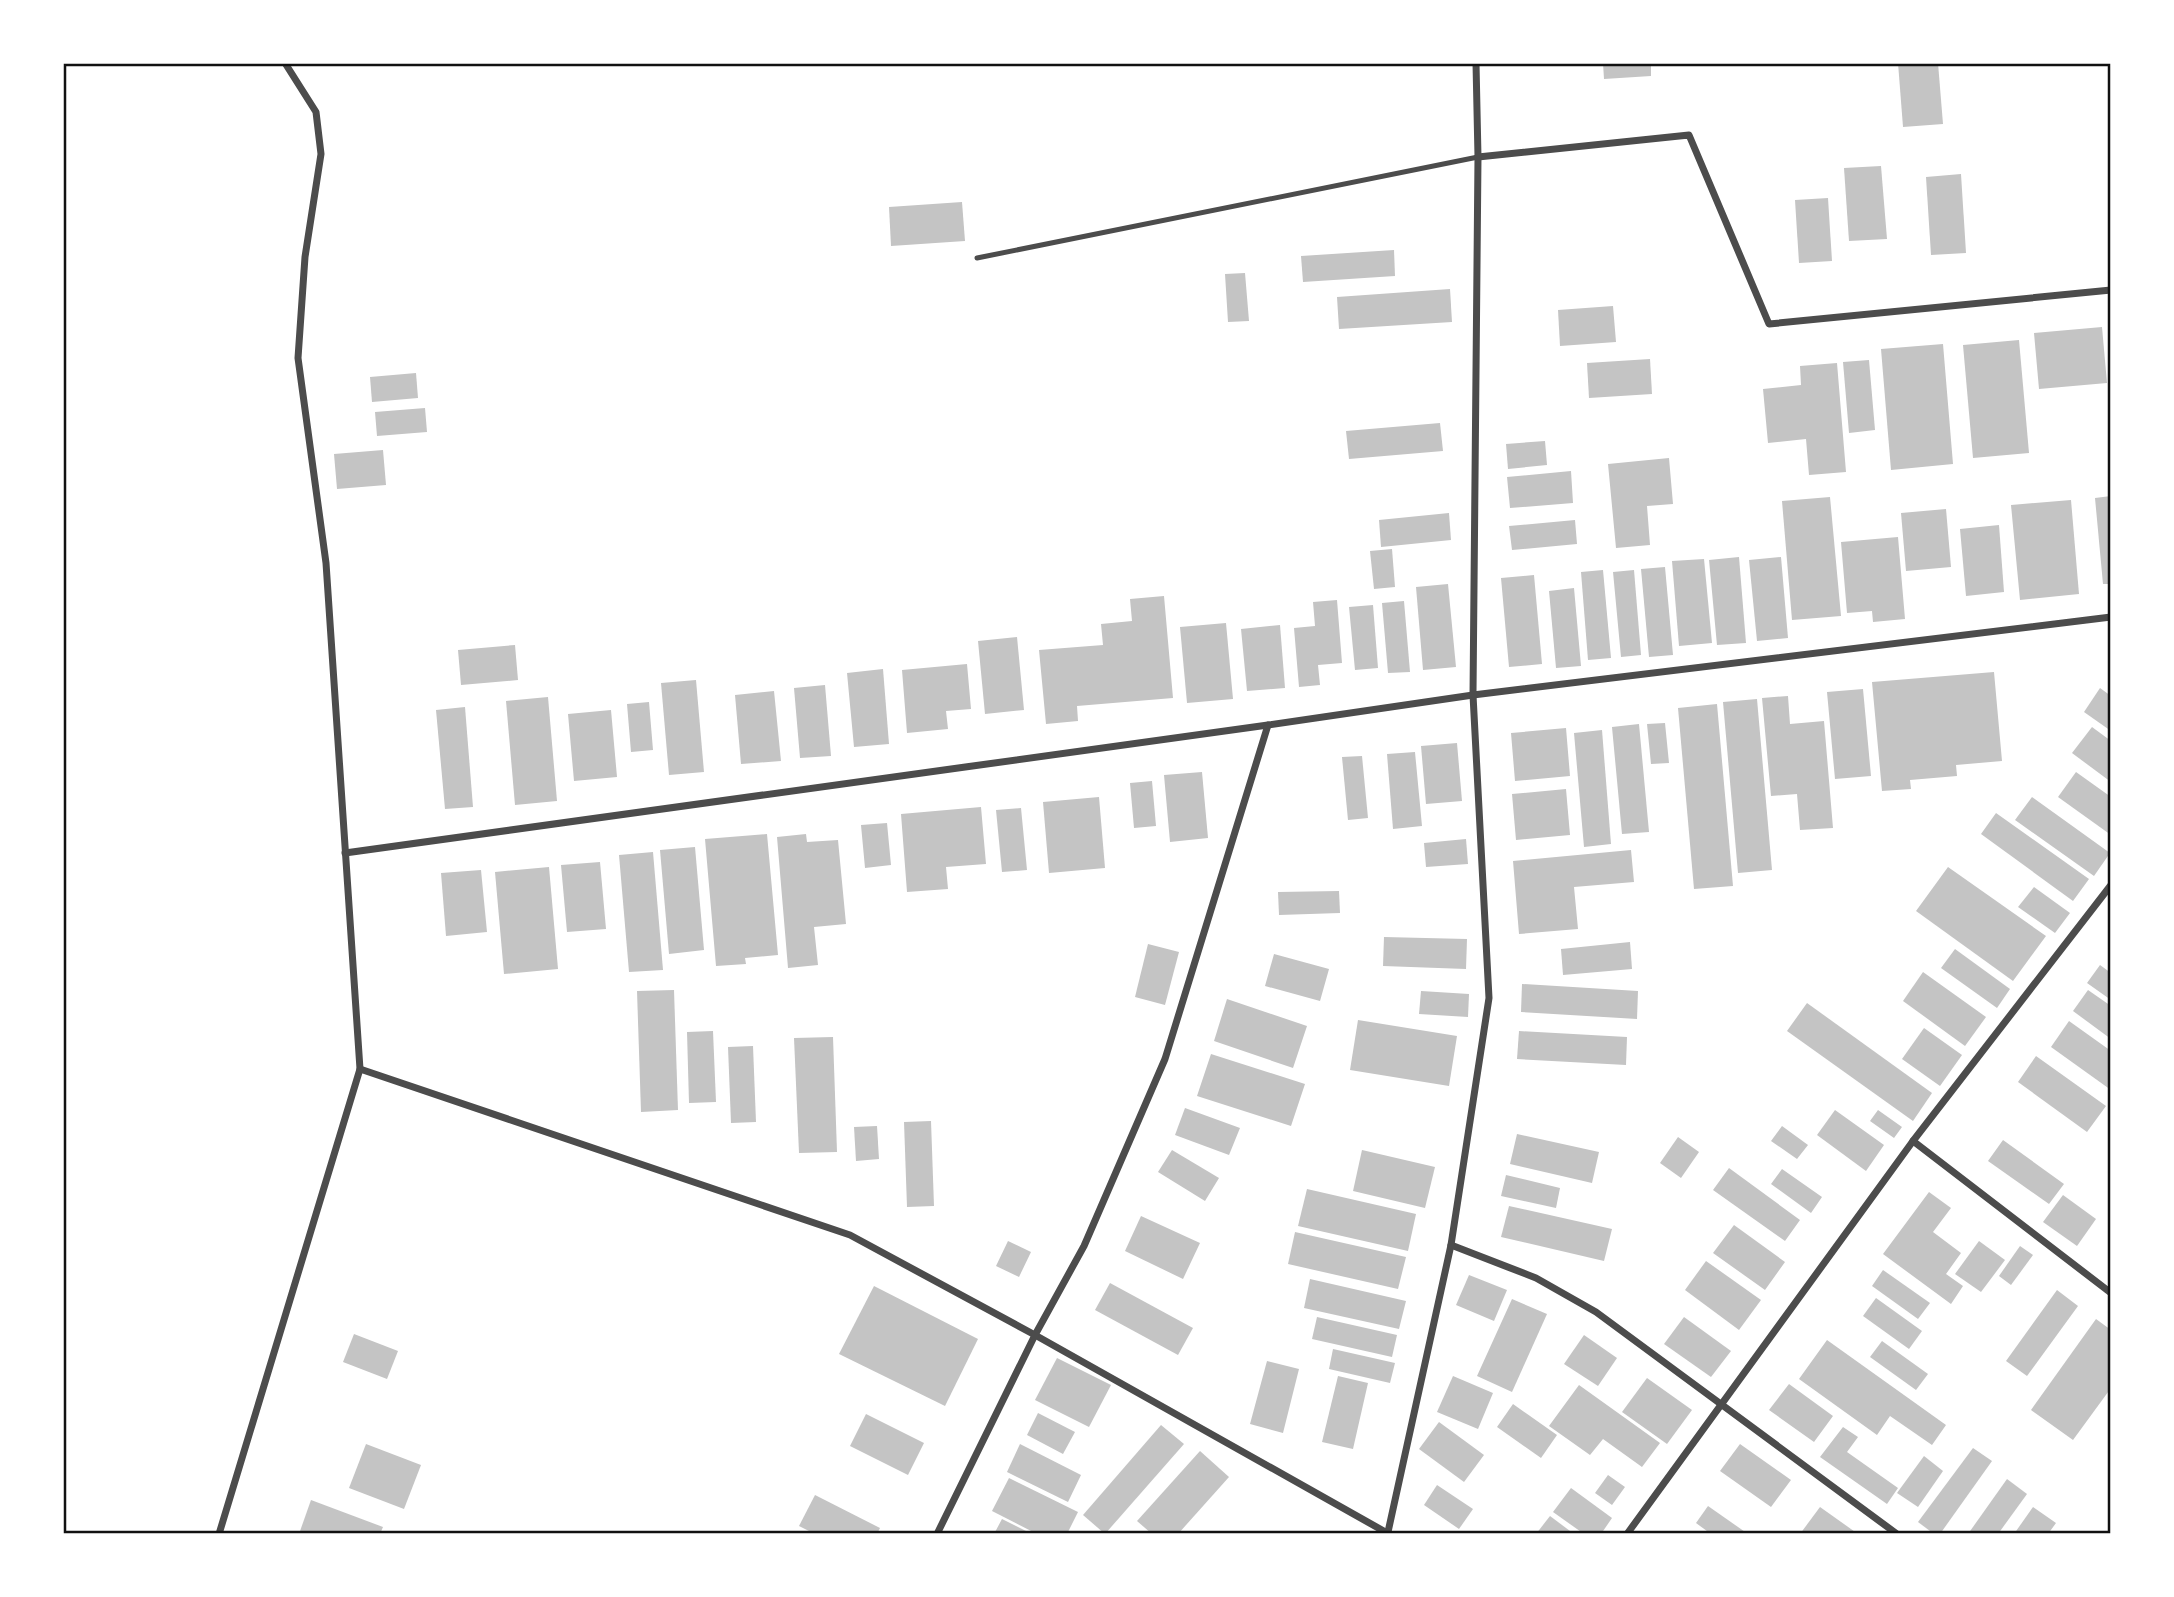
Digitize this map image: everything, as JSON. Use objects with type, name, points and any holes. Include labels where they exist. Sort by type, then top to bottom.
[{"type":"street","points":[[219,1534],[359,1069],[326,563],[298,358],[305,257],[321,154],[316,112],[285,63]]},
{"type":"street","points":[[359,1069],[850,1235],[1389,1533],[1451,1245],[1489,998],[1473,695],[1478,157],[1476,63]]},
{"type":"street","points":[[1478,157],[1689,135],[1769,324],[2111,290]]},
{"type":"street","points":[[345,853],[1473,695],[2111,617]]},
{"type":"street","points":[[937,1534],[1035,1335],[1084,1246],[1165,1059],[1268,725]]},
{"type":"street","points":[[1627,1534],[1913,1141],[2111,885]]},
{"type":"street","points":[[1913,1141],[2111,1293]]},
{"type":"street","points":[[1451,1245],[1536,1278],[1596,1312],[1898,1534]]},
{"type":"lane","points":[[976,258],[1478,157]]},
{"type":"building","points":[[1603,63],[1651,63],[1651,76],[1604,79]]},
{"type":"building","points":[[1898,63],[1938,63],[1943,124],[1903,127]]},
{"type":"building","points":[[1881,166],[1887,239],[1849,241],[1844,168]]},
{"type":"building","points":[[1961,174],[1966,253],[1931,255],[1926,177]]},
{"type":"building","points":[[1828,198],[1832,261],[1799,263],[1795,200]]},
{"type":"building","points":[[962,202],[965,241],[891,246],[889,207]]},
{"type":"building","points":[[1394,250],[1395,276],[1303,282],[1301,256]]},
{"type":"building","points":[[1245,273],[1249,321],[1228,322],[1225,274]]},
{"type":"building","points":[[1450,289],[1452,322],[1339,329],[1337,297]]},
{"type":"building","points":[[1613,306],[1616,342],[1560,346],[1558,310]]},
{"type":"building","points":[[2102,327],[2107,383],[2039,389],[2034,333]]},
{"type":"building","points":[[2019,340],[2029,453],[1973,458],[1963,345]]},
{"type":"building","points":[[1943,344],[1953,464],[1891,470],[1881,349]]},
{"type":"building","points":[[1650,359],[1652,394],[1589,398],[1587,363]]},
{"type":"building","points":[[1869,360],[1875,430],[1849,433],[1843,362]]},
{"type":"building","points":[[1837,363],[1846,472],[1809,475],[1806,439],[1768,443],[1763,389],[1801,385],[1800,366]]},
{"type":"building","points":[[416,373],[418,398],[372,402],[370,377]]},
{"type":"building","points":[[425,408],[427,432],[377,436],[375,412]]},
{"type":"building","points":[[1440,423],[1443,451],[1349,459],[1346,431]]},
{"type":"building","points":[[1545,441],[1547,465],[1508,469],[1506,444]]},
{"type":"building","points":[[383,450],[386,485],[337,489],[334,454]]},
{"type":"building","points":[[1669,458],[1673,504],[1647,506],[1650,545],[1616,548],[1608,464]]},
{"type":"building","points":[[1571,471],[1573,503],[1510,508],[1507,477]]},
{"type":"building","points":[[2111,496],[2111,584],[2103,584],[2095,498]]},
{"type":"building","points":[[1830,497],[1841,616],[1792,620],[1782,501]]},
{"type":"building","points":[[2071,500],[2079,594],[2020,600],[2011,505]]},
{"type":"building","points":[[1946,509],[1951,567],[1906,571],[1901,513]]},
{"type":"building","points":[[1449,513],[1451,540],[1381,547],[1379,520]]},
{"type":"building","points":[[1575,520],[1577,544],[1512,550],[1509,526]]},
{"type":"building","points":[[1999,525],[2004,592],[1966,596],[1960,529]]},
{"type":"building","points":[[1898,537],[1905,619],[1873,622],[1872,611],[1847,613],[1841,542]]},
{"type":"building","points":[[1392,549],[1395,587],[1374,589],[1370,551]]},
{"type":"building","points":[[1739,557],[1746,643],[1717,645],[1709,560]]},
{"type":"building","points":[[1781,557],[1788,638],[1757,641],[1749,560]]},
{"type":"building","points":[[1704,559],[1712,643],[1679,646],[1672,561]]},
{"type":"building","points":[[1665,567],[1673,655],[1649,657],[1641,569]]},
{"type":"building","points":[[1603,570],[1611,658],[1588,660],[1581,572]]},
{"type":"building","points":[[1634,570],[1641,655],[1621,657],[1613,572]]},
{"type":"building","points":[[1534,575],[1542,664],[1509,667],[1501,578]]},
{"type":"building","points":[[1448,584],[1456,667],[1423,670],[1416,587]]},
{"type":"building","points":[[1574,588],[1581,666],[1556,668],[1549,591]]},
{"type":"building","points":[[1164,596],[1173,698],[1077,706],[1078,721],[1046,724],[1039,650],[1103,645],[1101,624],[1132,621],[1130,599]]},
{"type":"building","points":[[1337,600],[1342,663],[1318,665],[1320,685],[1299,687],[1294,628],[1315,626],[1313,602]]},
{"type":"building","points":[[1404,601],[1410,672],[1388,673],[1382,603]]},
{"type":"building","points":[[1373,605],[1378,668],[1355,670],[1349,607]]},
{"type":"building","points":[[1226,623],[1233,699],[1187,703],[1180,627]]},
{"type":"building","points":[[1280,625],[1285,688],[1247,691],[1241,629]]},
{"type":"building","points":[[1017,637],[1024,710],[985,714],[978,641]]},
{"type":"building","points":[[515,645],[518,680],[461,685],[458,650]]},
{"type":"building","points":[[967,664],[971,709],[946,711],[948,729],[907,733],[902,670]]},
{"type":"building","points":[[883,669],[889,744],[854,747],[847,673]]},
{"type":"building","points":[[1994,672],[2002,761],[1956,765],[1957,776],[1910,780],[1911,789],[1882,791],[1872,682]]},
{"type":"building","points":[[696,680],[704,772],[669,775],[661,683]]},
{"type":"building","points":[[825,685],[831,756],[800,758],[794,688]]},
{"type":"building","points":[[2100,688],[2111,696],[2111,731],[2084,712]]},
{"type":"building","points":[[1863,689],[1871,776],[1835,779],[1827,692]]},
{"type":"building","points":[[774,691],[781,761],[741,764],[735,695]]},
{"type":"building","points":[[1788,696],[1790,724],[1824,721],[1833,828],[1800,830],[1797,794],[1771,796],[1762,698]]},
{"type":"building","points":[[548,697],[557,801],[515,805],[506,701]]},
{"type":"building","points":[[1757,699],[1772,870],[1738,873],[1723,702]]},
{"type":"building","points":[[649,702],[653,750],[631,752],[627,704]]},
{"type":"building","points":[[1717,704],[1733,886],[1694,889],[1678,708]]},
{"type":"building","points":[[465,707],[473,807],[445,809],[436,710]]},
{"type":"building","points":[[611,710],[617,777],[574,781],[568,714]]},
{"type":"building","points":[[1665,723],[1669,763],[1651,764],[1647,724]]},
{"type":"building","points":[[1639,724],[1649,832],[1622,834],[1612,727]]},
{"type":"building","points":[[2092,727],[2111,741],[2111,782],[2072,753]]},
{"type":"building","points":[[1566,728],[1570,776],[1515,781],[1511,733]]},
{"type":"building","points":[[1602,730],[1611,844],[1584,847],[1574,733]]},
{"type":"building","points":[[1457,743],[1462,801],[1426,804],[1421,746]]},
{"type":"building","points":[[1415,752],[1422,826],[1393,829],[1387,754]]},
{"type":"building","points":[[1362,756],[1368,818],[1348,820],[1342,757]]},
{"type":"building","points":[[1202,772],[1208,838],[1170,842],[1164,775]]},
{"type":"building","points":[[2076,772],[2111,797],[2111,835],[2058,797]]},
{"type":"building","points":[[1152,781],[1156,826],[1134,828],[1130,783]]},
{"type":"building","points":[[1566,789],[1570,835],[1516,840],[1512,794]]},
{"type":"building","points":[[1099,797],[1105,868],[1049,873],[1043,802]]},
{"type":"building","points":[[2032,797],[2110,853],[2094,876],[2015,820]]},
{"type":"building","points":[[981,807],[986,864],[946,867],[948,889],[907,892],[901,814]]},
{"type":"building","points":[[1021,808],[1027,870],[1002,872],[996,810]]},
{"type":"building","points":[[1996,813],[2089,879],[2073,901],[1981,834]]},
{"type":"building","points":[[887,823],[891,865],[865,868],[861,825]]},
{"type":"building","points":[[767,834],[778,955],[745,958],[746,964],[716,966],[705,839]]},
{"type":"building","points":[[806,834],[807,842],[838,840],[846,924],[814,927],[818,965],[788,968],[777,837]]},
{"type":"building","points":[[1466,839],[1468,864],[1426,867],[1424,843]]},
{"type":"building","points":[[695,847],[704,950],[669,954],[660,850]]},
{"type":"building","points":[[1631,850],[1634,882],[1574,887],[1578,929],[1519,934],[1513,861]]},
{"type":"building","points":[[653,852],[663,970],[629,972],[619,855]]},
{"type":"building","points":[[600,862],[606,929],[567,932],[561,865]]},
{"type":"building","points":[[549,867],[558,969],[504,974],[495,872]]},
{"type":"building","points":[[1948,867],[2046,936],[2013,981],[1916,911]]},
{"type":"building","points":[[481,870],[487,932],[446,936],[441,873]]},
{"type":"building","points":[[2034,887],[2070,913],[2055,933],[2018,907]]},
{"type":"building","points":[[1339,891],[1340,913],[1279,915],[1278,892]]},
{"type":"building","points":[[1384,937],[1467,939],[1466,969],[1383,966]]},
{"type":"building","points":[[1630,942],[1632,969],[1563,975],[1561,949]]},
{"type":"building","points":[[1148,944],[1179,952],[1165,1005],[1135,997]]},
{"type":"building","points":[[1955,949],[2010,989],[1997,1008],[1941,968]]},
{"type":"building","points":[[1274,954],[1329,969],[1320,1001],[1265,986]]},
{"type":"building","points":[[2100,965],[2111,973],[2111,1000],[2087,983]]},
{"type":"building","points":[[1923,972],[1986,1017],[1965,1046],[1903,1001]]},
{"type":"building","points":[[1522,984],[1638,991],[1637,1019],[1521,1012]]},
{"type":"building","points":[[674,990],[678,1110],[641,1112],[637,991]]},
{"type":"building","points":[[2088,990],[2111,1006],[2111,1039],[2073,1011]]},
{"type":"building","points":[[1421,991],[1469,994],[1468,1017],[1419,1014]]},
{"type":"building","points":[[1227,999],[1307,1026],[1293,1068],[1214,1041]]},
{"type":"building","points":[[1807,1003],[1932,1093],[1913,1121],[1787,1031]]},
{"type":"building","points":[[1358,1020],[1457,1036],[1449,1086],[1350,1070]]},
{"type":"building","points":[[2069,1021],[2111,1051],[2111,1090],[2051,1047]]},
{"type":"building","points":[[1924,1028],[1962,1055],[1940,1086],[1902,1059]]},
{"type":"building","points":[[713,1031],[716,1102],[689,1103],[687,1032]]},
{"type":"building","points":[[1519,1031],[1627,1037],[1626,1065],[1517,1059]]},
{"type":"building","points":[[833,1037],[837,1152],[799,1153],[794,1038]]},
{"type":"building","points":[[753,1046],[756,1122],[731,1123],[728,1047]]},
{"type":"building","points":[[1211,1054],[1305,1084],[1291,1126],[1197,1096]]},
{"type":"building","points":[[2036,1056],[2106,1106],[2087,1132],[2018,1082]]},
{"type":"building","points":[[1185,1108],[1240,1128],[1229,1155],[1175,1135]]},
{"type":"building","points":[[1835,1110],[1884,1145],[1866,1171],[1817,1135]]},
{"type":"building","points":[[1878,1110],[1902,1127],[1894,1138],[1870,1121]]},
{"type":"building","points":[[931,1121],[934,1206],[907,1207],[904,1122]]},
{"type":"building","points":[[877,1126],[879,1159],[856,1161],[854,1127]]},
{"type":"building","points":[[1782,1126],[1808,1145],[1797,1159],[1771,1141]]},
{"type":"building","points":[[1517,1134],[1599,1152],[1592,1183],[1510,1164]]},
{"type":"building","points":[[1678,1137],[1699,1152],[1681,1178],[1660,1163]]},
{"type":"building","points":[[2003,1140],[2064,1184],[2049,1204],[1988,1161]]},
{"type":"building","points":[[1172,1150],[1219,1178],[1205,1201],[1158,1172]]},
{"type":"building","points":[[1362,1150],[1435,1167],[1425,1208],[1353,1191]]},
{"type":"building","points":[[1729,1168],[1800,1220],[1785,1241],[1713,1190]]},
{"type":"building","points":[[1782,1169],[1822,1197],[1811,1213],[1771,1184]]},
{"type":"building","points":[[1506,1175],[1560,1188],[1556,1208],[1501,1196]]},
{"type":"building","points":[[1307,1189],[1416,1214],[1408,1251],[1298,1226]]},
{"type":"building","points":[[1929,1192],[1951,1208],[1933,1232],[1961,1253],[1946,1274],[1963,1286],[1951,1304],[1883,1254]]},
{"type":"building","points":[[2063,1195],[2096,1219],[2077,1246],[2043,1222]]},
{"type":"building","points":[[1509,1206],[1612,1229],[1604,1261],[1501,1237]]},
{"type":"building","points":[[1141,1216],[1200,1243],[1183,1279],[1125,1251]]},
{"type":"building","points":[[1734,1225],[1785,1262],[1765,1290],[1713,1253]]},
{"type":"building","points":[[1295,1232],[1406,1257],[1398,1289],[1288,1264]]},
{"type":"building","points":[[1008,1241],[1031,1252],[1019,1277],[996,1266]]},
{"type":"building","points":[[1979,1241],[2005,1260],[1981,1292],[1955,1274]]},
{"type":"building","points":[[2020,1246],[2033,1255],[2011,1285],[1999,1276]]},
{"type":"building","points":[[1706,1261],[1761,1300],[1739,1330],[1685,1290]]},
{"type":"building","points":[[1883,1270],[1930,1303],[1918,1319],[1872,1286]]},
{"type":"building","points":[[1469,1275],[1507,1290],[1494,1321],[1456,1305]]},
{"type":"building","points":[[1310,1279],[1406,1301],[1399,1329],[1304,1308]]},
{"type":"building","points":[[1110,1283],[1193,1328],[1178,1355],[1095,1310]]},
{"type":"building","points":[[874,1286],[978,1339],[945,1406],[839,1354]]},
{"type":"building","points":[[2057,1290],[2078,1306],[2027,1376],[2006,1361]]},
{"type":"building","points":[[1876,1298],[1922,1331],[1909,1349],[1863,1316]]},
{"type":"building","points":[[1512,1299],[1547,1314],[1512,1392],[1477,1376]]},
{"type":"building","points":[[1317,1317],[1397,1335],[1392,1357],[1312,1339]]},
{"type":"building","points":[[1684,1317],[1731,1351],[1711,1377],[1664,1344]]},
{"type":"building","points":[[2096,1319],[2111,1330],[2111,1388],[2073,1440],[2031,1410]]},
{"type":"building","points":[[354,1334],[398,1351],[387,1379],[343,1362]]},
{"type":"building","points":[[1584,1335],[1617,1358],[1598,1386],[1564,1364]]},
{"type":"building","points":[[1827,1340],[1946,1425],[1932,1445],[1890,1416],[1877,1435],[1799,1379]]},
{"type":"building","points":[[1882,1341],[1928,1374],[1916,1390],[1870,1357]]},
{"type":"building","points":[[1333,1349],[1395,1363],[1390,1383],[1329,1369]]},
{"type":"building","points":[[1057,1358],[1111,1385],[1089,1427],[1035,1400]]},
{"type":"building","points":[[1267,1361],[1299,1369],[1283,1433],[1250,1424]]},
{"type":"building","points":[[1338,1376],[1368,1383],[1353,1449],[1322,1442]]},
{"type":"building","points":[[1453,1376],[1493,1393],[1478,1429],[1437,1412]]},
{"type":"building","points":[[1647,1378],[1692,1410],[1667,1444],[1622,1412]]},
{"type":"building","points":[[1789,1384],[1833,1416],[1814,1442],[1769,1410]]},
{"type":"building","points":[[1579,1385],[1660,1443],[1642,1467],[1603,1439],[1590,1455],[1549,1426]]},
{"type":"building","points":[[1513,1404],[1557,1435],[1541,1458],[1497,1427]]},
{"type":"building","points":[[1038,1413],[1075,1432],[1063,1454],[1027,1435]]},
{"type":"building","points":[[866,1414],[924,1443],[908,1475],[850,1446]]},
{"type":"building","points":[[1439,1422],[1484,1455],[1464,1482],[1419,1449]]},
{"type":"building","points":[[1161,1425],[1184,1444],[1105,1534],[1083,1515]]},
{"type":"building","points":[[1843,1427],[1858,1437],[1847,1452],[1898,1488],[1887,1504],[1820,1457]]},
{"type":"building","points":[[366,1444],[421,1465],[404,1509],[349,1488]]},
{"type":"building","points":[[1020,1444],[1081,1475],[1068,1502],[1007,1472]]},
{"type":"building","points":[[1740,1444],[1791,1480],[1771,1507],[1720,1471]]},
{"type":"building","points":[[1973,1448],[1992,1461],[1940,1534],[1934,1534],[1918,1522]]},
{"type":"building","points":[[1200,1451],[1229,1477],[1178,1534],[1152,1534],[1137,1521]]},
{"type":"building","points":[[1924,1456],[1943,1471],[1918,1507],[1897,1493]]},
{"type":"building","points":[[1608,1475],[1625,1487],[1612,1505],[1595,1493]]},
{"type":"building","points":[[1009,1478],[1078,1512],[1067,1534],[1037,1534],[992,1511]]},
{"type":"building","points":[[2007,1479],[2027,1494],[1998,1534],[1968,1534]]},
{"type":"building","points":[[1437,1485],[1473,1509],[1459,1529],[1424,1505]]},
{"type":"building","points":[[1571,1488],[1612,1518],[1601,1534],[1584,1534],[1553,1512]]},
{"type":"building","points":[[815,1495],[880,1528],[877,1534],[815,1534],[799,1526]]},
{"type":"building","points":[[311,1500],[383,1527],[380,1534],[299,1534]]},
{"type":"building","points":[[1708,1506],[1748,1534],[1711,1534],[1696,1523]]},
{"type":"building","points":[[1820,1507],[1858,1534],[1800,1534]]},
{"type":"building","points":[[2033,1507],[2056,1523],[2048,1534],[2014,1534]]},
{"type":"building","points":[[1550,1516],[1574,1534],[1536,1534]]},
{"type":"building","points":[[1002,1519],[1032,1534],[994,1534]]}]
